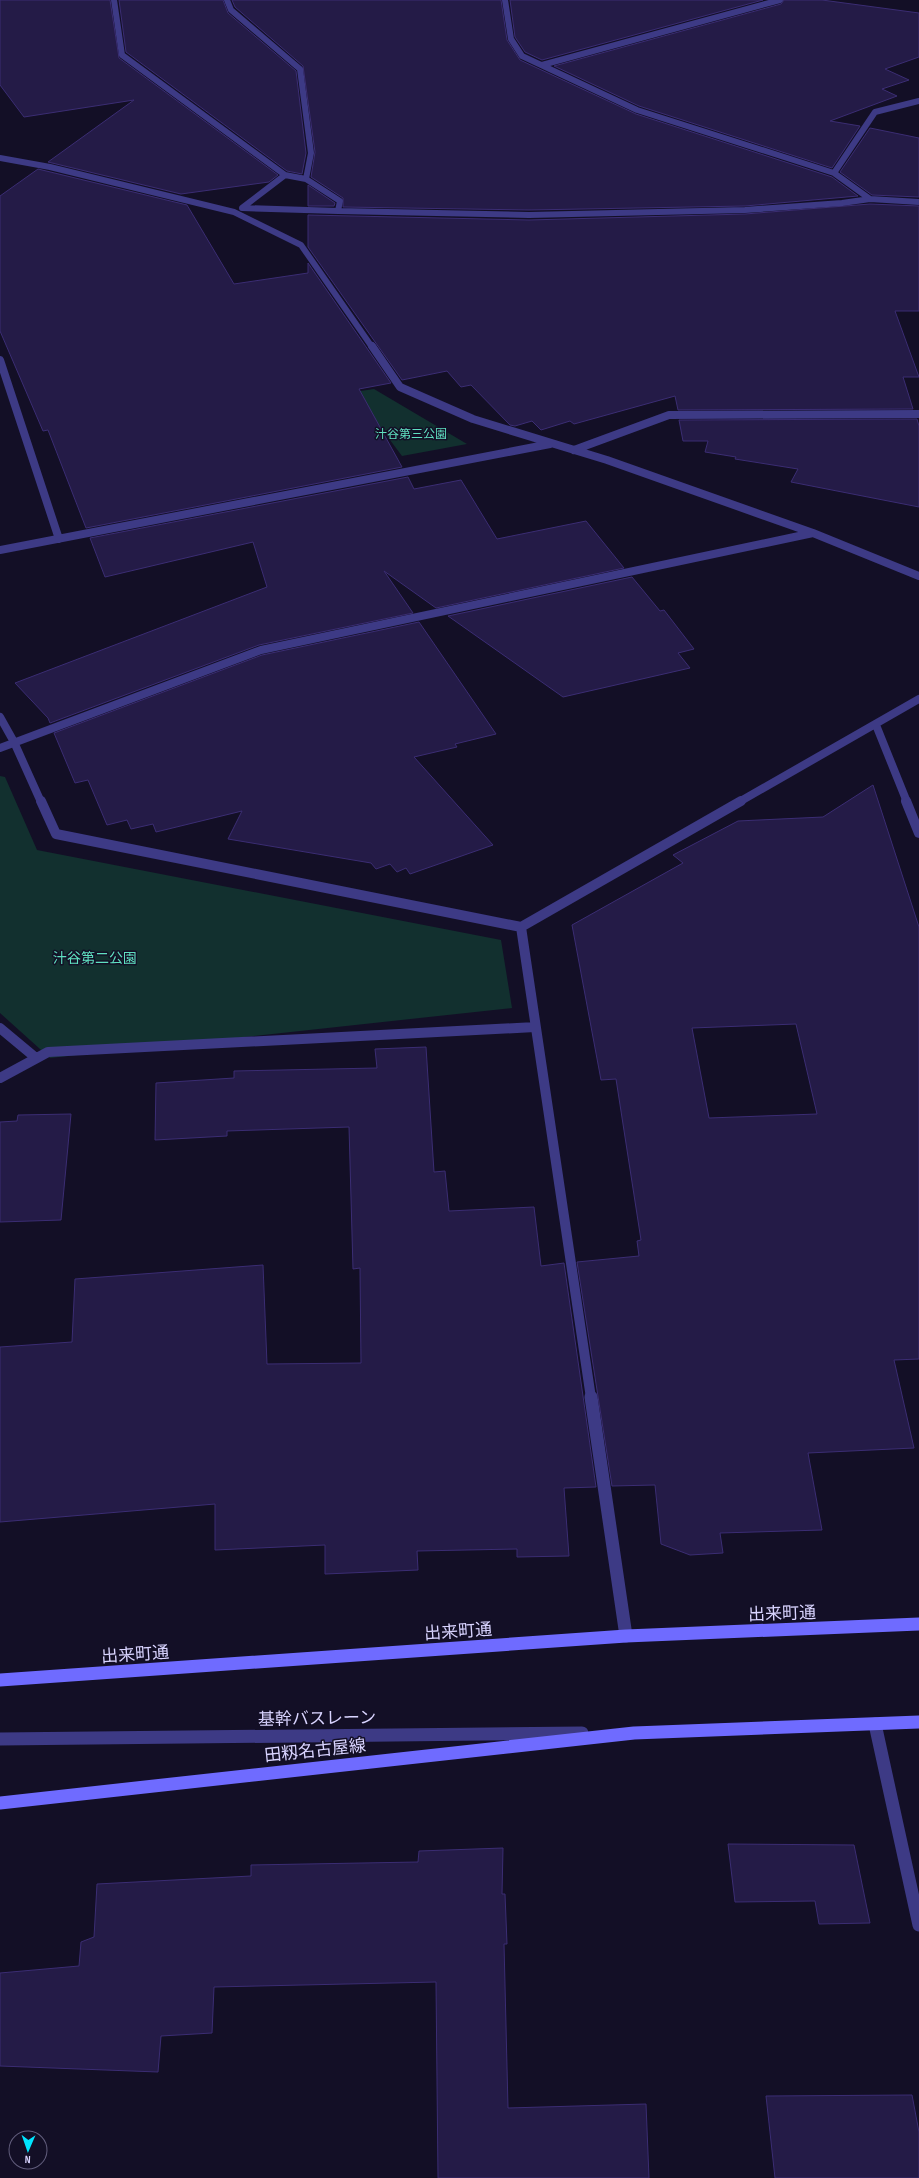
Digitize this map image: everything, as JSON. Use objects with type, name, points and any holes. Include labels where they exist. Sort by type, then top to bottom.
[{"type":"main road","name":"出来町通","points":[[0,1680],[626,1636],[919,1624]]},
{"type":"main road","points":[[634,1733],[919,1722]]},
{"type":"main road","name":"田籾名古屋線","points":[[0,1803],[634,1733]]},
{"type":"street","points":[[114,0],[122,55],[285,175],[306,179],[340,201],[338,212]]},
{"type":"street","points":[[227,0],[231,10],[300,69],[311,153],[306,179]]},
{"type":"street","points":[[505,0],[510,39],[522,56],[637,110],[835,172],[870,199]]},
{"type":"street","points":[[542,65],[780,0]]},
{"type":"street","points":[[835,172],[874,112],[919,101]]},
{"type":"street","points":[[0,158],[50,168],[234,212],[301,245],[400,387],[473,419],[574,450],[813,533],[919,576]]},
{"type":"street","points":[[234,212],[242,208],[285,175]]},
{"type":"street","points":[[242,208],[426,214],[621,214],[745,210],[842,203],[870,199],[919,202]]},
{"type":"street","points":[[0,360],[59,539]]},
{"type":"street","points":[[574,450],[669,415],[919,414]]},
{"type":"street","points":[[0,550],[552,443]]},
{"type":"street","points":[[0,748],[261,650],[813,533]]},
{"type":"street","points":[[0,717],[14,742],[56,834],[521,927],[876,725],[919,698]]},
{"type":"street","points":[[876,725],[919,833]]},
{"type":"street","points":[[521,927],[626,1636]]},
{"type":"street","points":[[0,1078],[48,1052],[535,1027]]},
{"type":"street","points":[[0,1028],[36,1058]]},
{"type":"street","points":[[875,1724],[919,1925]]},
{"type":"street","name":"基幹バスレーン","points":[[0,1739],[634,1733]]},
{"type":"green space","name":"汁谷第三公園","points":[[374,389],[467,444],[402,456],[354,392]]},
{"type":"green space","name":"汁谷第二公園","points":[[0,776],[5,777],[37,850],[501,940],[512,1008],[50,1058],[0,1013]]},
{"type":"building","points":[[0,0],[110,0],[119,58],[278,175],[269,182],[181,194],[48,162],[134,100],[24,117],[0,85]]},
{"type":"building","points":[[119,0],[223,0],[228,13],[296,71],[306,153],[302,174],[287,171],[126,52]]},
{"type":"building","points":[[232,0],[501,0],[507,40],[520,60],[636,114],[832,177],[858,196],[745,206],[529,210],[343,207],[343,198],[311,177],[315,152],[303,66],[235,7]]},
{"type":"building","points":[[510,0],[763,0],[542,60],[525,52],[515,37]]},
{"type":"building","points":[[784,0],[822,0],[919,13],[919,57],[885,69],[909,80],[882,89],[897,96],[830,121],[860,126],[832,168],[639,106],[554,66],[781,4]]},
{"type":"building","points":[[870,128],[919,138],[919,197],[872,195],[840,172]]},
{"type":"building","points":[[38,169],[187,205],[234,284],[308,273],[308,263],[391,383],[359,389],[402,467],[86,528],[48,430],[43,431],[0,331],[0,196]]},
{"type":"building","points":[[308,185],[335,203],[334,206],[308,206]]},
{"type":"building","points":[[870,204],[919,206],[919,311],[895,311],[919,377],[903,377],[913,409],[678,410],[675,396],[574,424],[570,421],[541,430],[532,421],[515,426],[510,425],[471,385],[461,387],[447,371],[402,380],[308,247],[308,215],[529,220],[745,214]]},
{"type":"building","points":[[917,419],[919,426],[919,507],[791,482],[798,469],[735,459],[736,457],[705,452],[708,441],[683,441],[679,420]]},
{"type":"building","points":[[408,477],[414,489],[461,480],[497,539],[586,521],[624,568],[436,608],[384,571],[413,613],[259,645],[50,723],[48,718],[15,683],[267,587],[253,542],[105,577],[90,538]]},
{"type":"building","points":[[632,577],[660,611],[664,610],[694,649],[678,653],[690,668],[563,697],[448,616]]},
{"type":"building","points":[[419,622],[496,734],[455,744],[457,747],[414,757],[493,845],[410,874],[406,868],[397,872],[390,864],[376,869],[371,863],[228,839],[242,811],[156,832],[153,824],[131,829],[127,820],[107,825],[88,780],[75,783],[54,733],[262,655]]},
{"type":"building","points":[[873,785],[919,927],[919,1359],[894,1360],[914,1448],[808,1453],[822,1530],[720,1533],[723,1553],[690,1555],[661,1544],[655,1485],[612,1486],[577,1262],[639,1256],[637,1241],[641,1240],[616,1079],[601,1080],[572,925],[683,863],[673,855],[738,821],[823,817]],"holes":[[[796,1024],[817,1114],[709,1118],[692,1028]]]},
{"type":"building","points":[[426,1047],[434,1172],[445,1171],[449,1211],[534,1207],[541,1266],[564,1263],[596,1487],[564,1488],[569,1556],[517,1557],[517,1549],[417,1551],[418,1570],[325,1574],[325,1545],[215,1550],[215,1504],[0,1522],[0,1347],[72,1342],[75,1279],[263,1265],[267,1364],[361,1363],[360,1268],[353,1269],[349,1127],[227,1131],[227,1136],[155,1140],[156,1083],[234,1078],[234,1071],[377,1068],[375,1049]]},
{"type":"building","points":[[71,1114],[61,1220],[0,1222],[0,1122],[17,1121],[18,1115]]},
{"type":"building","points":[[728,1844],[854,1845],[870,1923],[819,1924],[815,1901],[735,1902]]},
{"type":"building","points":[[503,1848],[502,1894],[505,1894],[507,1944],[504,1944],[508,2108],[646,2104],[649,2178],[438,2178],[436,1982],[214,1987],[212,2033],[161,2036],[158,2072],[0,2066],[0,1973],[79,1966],[81,1942],[94,1937],[97,1884],[251,1876],[251,1865],[418,1862],[419,1851]]},
{"type":"building","points":[[912,2095],[919,2132],[919,2178],[775,2178],[766,2096]]}]
